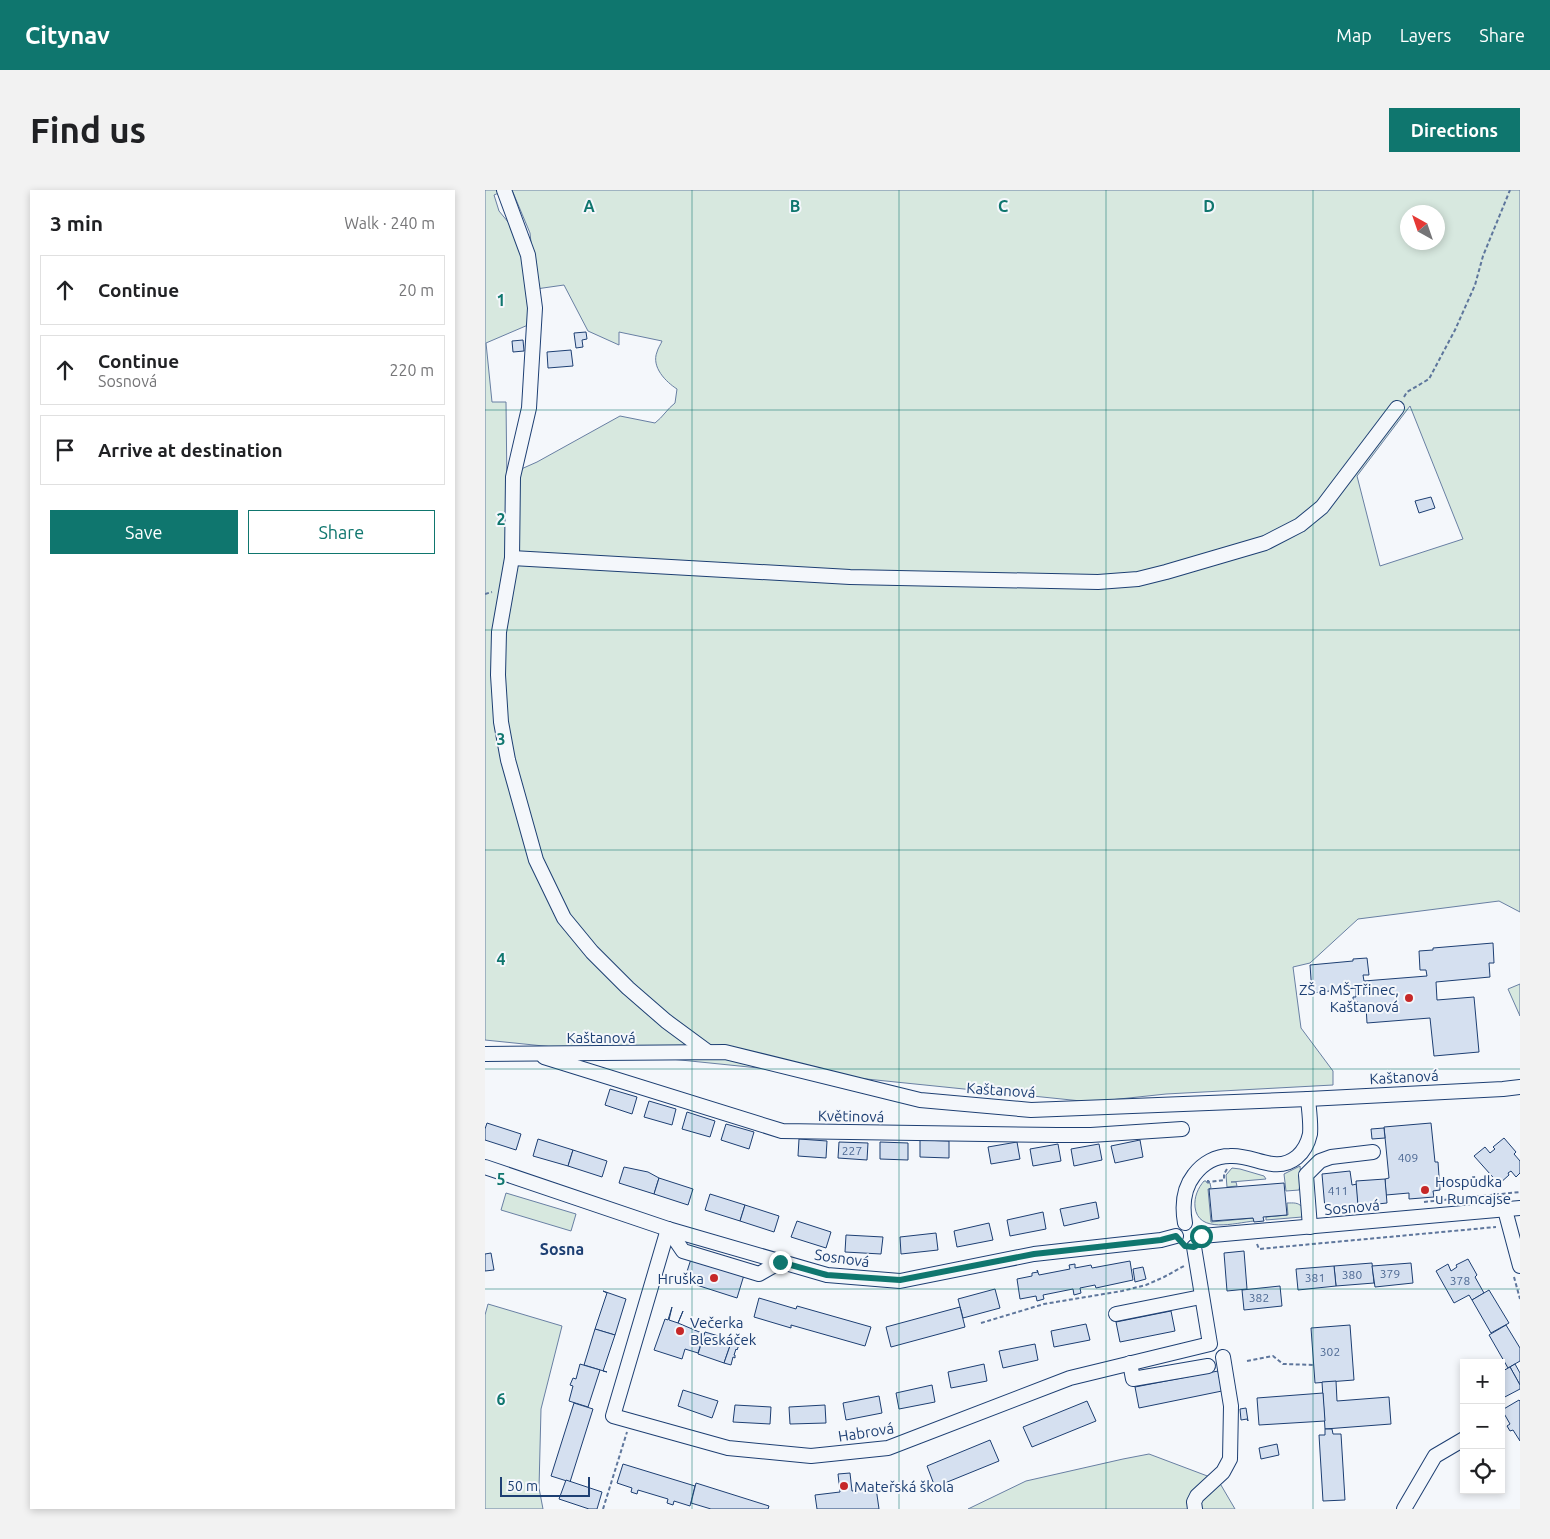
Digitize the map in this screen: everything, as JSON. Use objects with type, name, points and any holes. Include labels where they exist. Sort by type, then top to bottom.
[{"type":"street","points":[[504,190],[528,255],[535,308],[529,408],[513,477],[512,558],[499,632],[498,675],[501,722],[516,792],[536,860],[564,918],[592,952],[628,988],[666,1021],[708,1052]]},
{"type":"street","points":[[512,558],[850,577],[1098,582],[1138,579],[1265,544],[1300,526],[1322,507],[1397,408]]},
{"type":"street","name":"Kaštanová","points":[[485,1054],[725,1052],[921,1100],[1031,1110],[1309,1099],[1503,1089],[1520,1086]]},
{"type":"street","name":"Květinová","points":[[531,1053],[782,1131],[1057,1136],[1182,1130]]},
{"type":"street","points":[[1185,1223],[1183,1203],[1187,1188],[1194,1174],[1208,1162],[1220,1157],[1235,1156],[1279,1165],[1290,1162],[1301,1154],[1309,1136],[1309,1099]]},
{"type":"street","points":[[1310,1226],[1306,1175],[1320,1161],[1331,1157],[1373,1152]]},
{"type":"street","name":"Sosnová","points":[[485,1167],[668,1229],[827,1275],[900,1280],[1034,1254],[1161,1240],[1176,1236]]},
{"type":"street","name":"Sosnová","points":[[1198,1242],[1310,1226],[1520,1208]]},
{"type":"street","points":[[1505,1210],[1517,1269]]},
{"type":"street","points":[[1185,1223],[1194,1226],[1198,1242],[1185,1246],[1176,1236],[1176,1228],[1185,1223]]},
{"type":"street","name":"Habrová","points":[[668,1229],[613,1416],[728,1448],[811,1456],[888,1448],[1070,1378],[1210,1344],[1196,1262],[1198,1242]]},
{"type":"street","points":[[1116,1314],[1201,1297]]},
{"type":"street","points":[[1195,1509],[1194,1502],[1197,1496],[1223,1472],[1230,1459],[1231,1406],[1223,1357]]},
{"type":"street","points":[[1130,1363],[1133,1379],[1208,1366]]},
{"type":"street","points":[[1404,1509],[1435,1456],[1460,1441]]},
{"type":"path","points":[[1397,408],[1407,392],[1429,379],[1455,330],[1475,285],[1483,256],[1510,190]]},
{"type":"path","points":[[1256,1241],[1259,1249],[1496,1227],[1500,1232]]},
{"type":"path","points":[[981,1323],[1044,1304],[1121,1291],[1146,1284],[1196,1262]]},
{"type":"path","points":[[1517,1269],[1520,1299]]},
{"type":"path","points":[[1247,1361],[1273,1356],[1283,1364],[1314,1365]]},
{"type":"path","points":[[603,1509],[631,1421]]},
{"type":"shaded area","points":[[485,190],[500,190],[501,192],[494,195],[499,211],[518,234],[530,290],[528,325],[486,343],[492,402],[506,402],[507,488],[510,517],[519,523],[519,470],[620,416],[655,423],[675,403],[677,389],[664,378],[656,363],[657,352],[662,341],[619,332],[619,345],[588,331],[564,285],[536,289],[530,233],[512,190],[1520,190],[1520,912],[1499,901],[1358,919],[1310,963],[1293,967],[1301,1028],[1333,1071],[1333,1085],[1166,1094],[1091,1102],[485,1040]],"holes":[[[1410,406],[1463,539],[1380,566],[1357,476]]]},
{"type":"shaded area","points":[[1520,984],[1520,1016],[1508,989]]},
{"type":"shaded area","points":[[1300,1166],[1299,1190],[1286,1191],[1284,1174]]},
{"type":"shaded area","points":[[1232,1168],[1264,1176],[1266,1179],[1231,1182],[1236,1182],[1237,1186],[1227,1187],[1226,1175]]},
{"type":"shaded area","points":[[1204,1181],[1210,1183],[1211,1188],[1208,1189],[1211,1222],[1254,1218],[1254,1221],[1219,1225],[1203,1221],[1198,1215],[1195,1200]]},
{"type":"shaded area","points":[[506,1193],[576,1214],[571,1231],[501,1210]]},
{"type":"shaded area","points":[[1287,1203],[1299,1204],[1302,1207],[1302,1217],[1266,1220],[1266,1217],[1288,1215]]},
{"type":"shaded area","points":[[488,1304],[562,1326],[541,1409],[539,1488],[543,1509],[485,1509],[485,1315]]},
{"type":"shaded area","points":[[1149,1454],[1218,1480],[1235,1509],[968,1509],[1026,1481]]},
{"type":"building","points":[[586,332],[587,339],[582,340],[583,347],[576,348],[574,333]]},
{"type":"building","points":[[523,340],[524,351],[513,352],[512,341]]},
{"type":"building","points":[[571,350],[573,366],[548,368],[547,352]]},
{"type":"building","points":[[1431,497],[1435,508],[1419,513],[1415,501]]},
{"type":"building","points":[[1493,943],[1494,963],[1489,963],[1490,977],[1436,982],[1437,1000],[1474,997],[1479,1052],[1434,1056],[1430,1018],[1367,1023],[1366,1006],[1358,1007],[1357,1001],[1353,1001],[1353,997],[1356,997],[1356,988],[1312,993],[1310,965],[1367,958],[1369,975],[1363,975],[1364,981],[1427,976],[1426,970],[1420,970],[1419,951]]},
{"type":"building","points":[[610,1089],[637,1097],[632,1114],[605,1105]]},
{"type":"building","points":[[649,1101],[676,1109],[672,1125],[644,1117]]},
{"type":"building","points":[[687,1112],[715,1121],[710,1137],[682,1129]]},
{"type":"building","points":[[487,1123],[521,1134],[516,1150],[485,1140]]},
{"type":"building","points":[[1431,1123],[1435,1162],[1438,1162],[1440,1190],[1433,1191],[1434,1197],[1409,1199],[1409,1193],[1386,1195],[1385,1179],[1389,1178],[1384,1127]]},
{"type":"building","points":[[726,1124],[754,1132],[749,1149],[721,1140]]},
{"type":"building","points":[[1384,1128],[1385,1138],[1372,1139],[1371,1129]]},
{"type":"building","points":[[1504,1138],[1516,1152],[1514,1154],[1520,1161],[1520,1173],[1516,1177],[1511,1171],[1499,1184],[1474,1156],[1485,1147],[1490,1153],[1495,1149],[1493,1147]]},
{"type":"building","points":[[538,1139],[573,1150],[568,1166],[533,1156]]},
{"type":"building","points":[[799,1139],[827,1141],[826,1158],[798,1156]]},
{"type":"building","points":[[920,1140],[949,1141],[949,1158],[920,1157]]},
{"type":"building","points":[[1140,1140],[1143,1157],[1115,1163],[1111,1146]]},
{"type":"building","points":[[839,1142],[868,1143],[867,1160],[838,1158]]},
{"type":"building","points":[[880,1142],[908,1143],[908,1160],[880,1159]]},
{"type":"building","points":[[1017,1142],[1020,1159],[991,1164],[988,1147]]},
{"type":"building","points":[[1058,1144],[1061,1161],[1033,1166],[1030,1149]]},
{"type":"building","points":[[1099,1144],[1102,1160],[1074,1166],[1071,1149]]},
{"type":"building","points":[[573,1150],[607,1161],[602,1177],[568,1166]]},
{"type":"building","points":[[624,1167],[648,1172],[659,1178],[654,1194],[619,1183]]},
{"type":"building","points":[[1350,1171],[1352,1185],[1357,1184],[1358,1206],[1325,1209],[1322,1174]]},
{"type":"building","points":[[659,1178],[693,1189],[688,1205],[654,1194]]},
{"type":"building","points":[[1385,1179],[1387,1203],[1358,1206],[1356,1181]]},
{"type":"building","points":[[1284,1183],[1287,1215],[1263,1217],[1264,1221],[1254,1222],[1253,1218],[1212,1221],[1209,1189]]},
{"type":"building","points":[[710,1194],[745,1205],[740,1221],[705,1210]]},
{"type":"building","points":[[1096,1202],[1099,1218],[1064,1226],[1060,1209]]},
{"type":"building","points":[[745,1205],[779,1216],[774,1232],[740,1221]]},
{"type":"building","points":[[1043,1212],[1046,1229],[1010,1236],[1007,1220]]},
{"type":"building","points":[[797,1221],[831,1232],[826,1248],[791,1237]]},
{"type":"building","points":[[989,1223],[993,1240],[957,1247],[954,1231]]},
{"type":"building","points":[[936,1233],[938,1250],[901,1254],[900,1237]]},
{"type":"building","points":[[846,1235],[883,1237],[881,1254],[845,1252]]},
{"type":"building","points":[[1244,1251],[1247,1289],[1227,1291],[1224,1253]]},
{"type":"building","points":[[491,1253],[494,1270],[485,1271],[485,1254]]},
{"type":"building","name":"Hruška","points":[[691,1259],[744,1275],[737,1298],[684,1281]]},
{"type":"building","points":[[1468,1259],[1484,1293],[1472,1300],[1469,1295],[1454,1303],[1436,1271],[1448,1264],[1451,1271],[1457,1267],[1456,1265]]},
{"type":"building","points":[[1130,1261],[1133,1280],[1096,1288],[1095,1285],[1080,1288],[1081,1293],[1074,1295],[1073,1289],[1043,1295],[1044,1299],[1037,1301],[1036,1296],[1020,1299],[1017,1279],[1032,1276],[1032,1273],[1038,1272],[1039,1275],[1070,1269],[1069,1265],[1075,1264],[1075,1268],[1091,1265],[1092,1268]]},
{"type":"building","points":[[1372,1263],[1374,1283],[1336,1286],[1334,1266]]},
{"type":"building","points":[[1411,1263],[1413,1283],[1375,1287],[1372,1266]]},
{"type":"building","points":[[1334,1266],[1336,1286],[1298,1290],[1296,1269]]},
{"type":"building","points":[[1143,1267],[1146,1279],[1135,1282],[1133,1269]]},
{"type":"building","points":[[1280,1286],[1282,1306],[1244,1310],[1242,1290]]},
{"type":"building","points":[[995,1289],[1000,1308],[963,1318],[958,1299]]},
{"type":"building","points":[[1489,1290],[1509,1323],[1491,1333],[1472,1300]]},
{"type":"building","points":[[603,1291],[626,1299],[615,1335],[595,1329],[607,1293]]},
{"type":"building","points":[[759,1298],[796,1309],[797,1306],[871,1327],[865,1346],[791,1325],[791,1328],[754,1317]]},
{"type":"building","points":[[672,1307],[669,1320],[704,1334],[698,1353],[685,1349],[682,1359],[654,1350],[665,1319],[668,1320]]},
{"type":"building","points":[[960,1307],[965,1327],[891,1347],[886,1327]]},
{"type":"building","points":[[1171,1311],[1175,1331],[1120,1342],[1116,1322]]},
{"type":"building","points":[[1086,1324],[1090,1340],[1054,1347],[1051,1331]]},
{"type":"building","points":[[1350,1325],[1354,1380],[1315,1383],[1311,1328]]},
{"type":"building","points":[[1506,1325],[1520,1348],[1520,1361],[1508,1368],[1505,1359],[1503,1359],[1489,1335]]},
{"type":"building","points":[[595,1329],[615,1335],[603,1371],[584,1365]]},
{"type":"building","points":[[705,1332],[732,1340],[724,1363],[698,1354]]},
{"type":"building","points":[[732,1340],[737,1341],[739,1345],[731,1365],[724,1363]]},
{"type":"building","points":[[1035,1344],[1038,1360],[1003,1368],[999,1351]]},
{"type":"building","points":[[580,1364],[600,1370],[588,1407],[569,1401],[573,1386],[570,1385],[573,1378],[576,1379]]},
{"type":"building","points":[[984,1364],[987,1381],[951,1388],[948,1372]]},
{"type":"building","points":[[1515,1364],[1520,1373],[1520,1385],[1510,1367]]},
{"type":"building","points":[[1510,1367],[1520,1385],[1520,1389],[1505,1397],[1505,1370]]},
{"type":"building","points":[[1218,1371],[1222,1391],[1139,1408],[1135,1387]]},
{"type":"building","points":[[1336,1381],[1337,1401],[1389,1397],[1391,1424],[1325,1429],[1322,1382]]},
{"type":"building","points":[[932,1385],[935,1402],[899,1409],[896,1393]]},
{"type":"building","points":[[683,1390],[718,1401],[712,1418],[678,1406]]},
{"type":"building","points":[[1323,1393],[1325,1421],[1259,1425],[1257,1398]]},
{"type":"building","points":[[879,1396],[882,1413],[846,1420],[843,1403]]},
{"type":"building","points":[[1087,1401],[1096,1421],[1032,1447],[1023,1427]]},
{"type":"building","points":[[1520,1401],[1520,1441],[1513,1430],[1510,1431],[1507,1426],[1510,1424],[1505,1415],[1505,1408]]},
{"type":"building","points":[[574,1403],[593,1409],[570,1482],[551,1476]]},
{"type":"building","points":[[735,1405],[771,1407],[770,1424],[733,1422]]},
{"type":"building","points":[[825,1405],[826,1423],[790,1424],[789,1407]]},
{"type":"building","points":[[1246,1408],[1248,1421],[1247,1419],[1241,1420],[1240,1409]]},
{"type":"building","points":[[1325,1429],[1332,1429],[1333,1434],[1341,1434],[1345,1500],[1323,1501],[1319,1435],[1325,1435]]},
{"type":"building","points":[[990,1440],[999,1461],[935,1487],[927,1466]]},
{"type":"building","points":[[1277,1444],[1279,1455],[1261,1459],[1259,1448]]},
{"type":"building","points":[[623,1464],[695,1486],[690,1506],[674,1501],[673,1505],[667,1503],[668,1499],[638,1490],[637,1494],[631,1492],[632,1488],[617,1483]]},
{"type":"building","points":[[850,1473],[852,1491],[876,1488],[879,1509],[817,1509],[815,1495],[840,1492],[838,1474]]},
{"type":"building","points":[[566,1480],[602,1492],[597,1509],[589,1509],[559,1499]]},
{"type":"building","points":[[696,1483],[769,1506],[768,1509],[711,1509],[691,1503]]},
{"type":"place","name":"ZŠ a MŠ Třinec, Kaštanová","points":[[1409,998]]},
{"type":"place","name":"Hospůdka u Rumcajse","points":[[1425,1190]]},
{"type":"place","name":"Hruška","points":[[714,1278]]},
{"type":"place","name":"Večerka Bleskáček","points":[[680,1331]]},
{"type":"place","name":"Mateřská škola","points":[[844,1486]]},
{"type":"district","name":"Sosna","points":[[562,1249]]},
{"type":"route","points":[[780,1262],[827,1275],[900,1280],[1034,1254],[1161,1240],[1176,1236],[1185,1246],[1194,1247],[1199,1244],[1202,1239],[1201,1236]]}]
